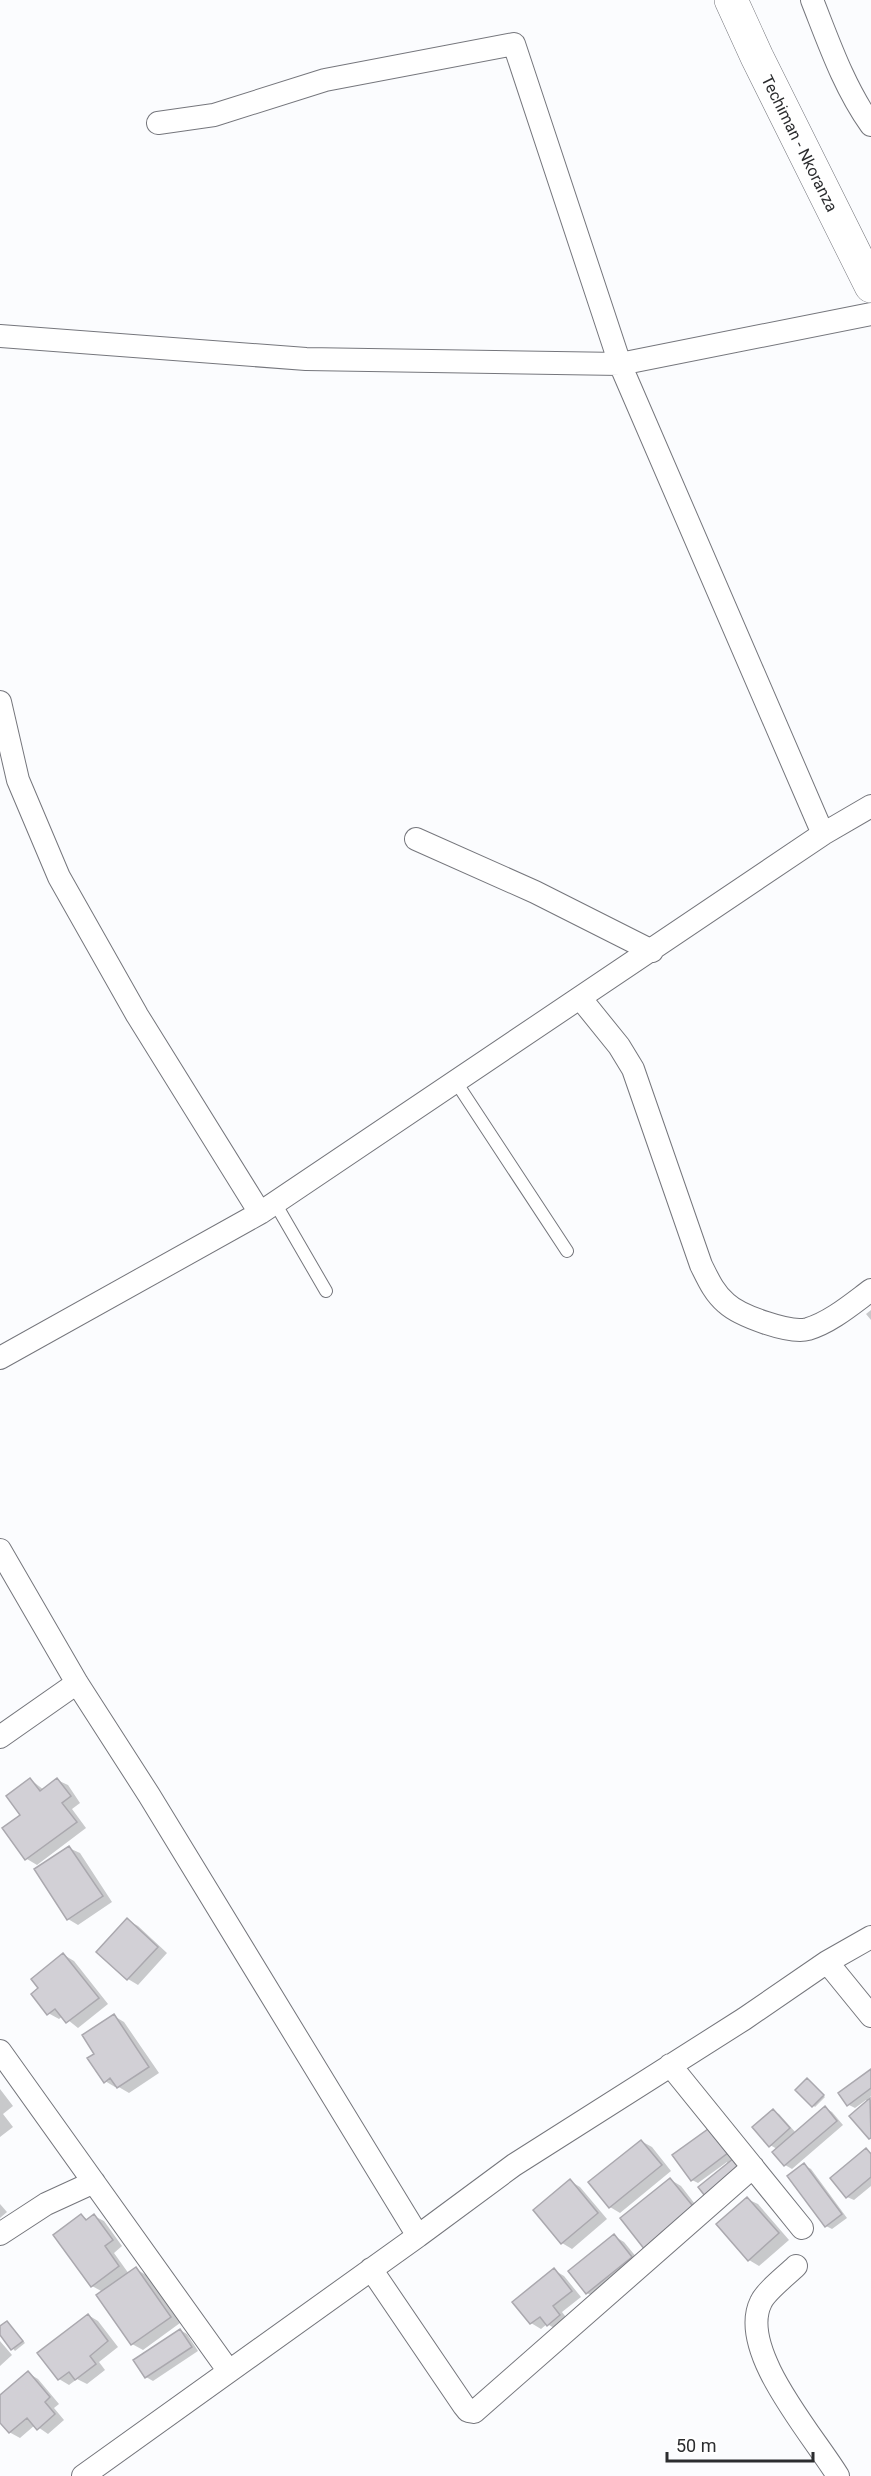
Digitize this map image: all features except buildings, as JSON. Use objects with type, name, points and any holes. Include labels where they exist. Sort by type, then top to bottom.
[{"type":"main road","name":"Techiman - Nkoranza","points":[[731,0],[871,286]]},
{"type":"street","points":[[812,0],[837,63],[858,107],[871,125]]},
{"type":"street","points":[[158,123],[214,116],[325,80],[514,44],[620,364],[823,834]]},
{"type":"street","points":[[0,336],[306,359],[620,364],[871,314]]},
{"type":"street","points":[[0,702],[18,780],[59,877],[137,1015],[267,1208]]},
{"type":"street","points":[[0,1358],[267,1208],[581,999],[823,834],[871,806]]},
{"type":"street","points":[[416,839],[535,892],[652,951]]},
{"type":"street","points":[[581,999],[619,1046],[633,1069],[701,1265],[713,1289],[727,1304],[747,1316],[773,1326],[806,1329],[833,1317],[871,1290]]},
{"type":"street","points":[[0,1550],[77,1683],[155,1805],[418,2236]]},
{"type":"street","points":[[0,1737],[77,1683]]},
{"type":"street","points":[[83,2476],[418,2236],[513,2165],[827,1962],[871,1937]]},
{"type":"street","points":[[827,1962],[871,2016]]},
{"type":"street","points":[[0,2051],[228,2370]]},
{"type":"street","points":[[670,2065],[802,2228]]},
{"type":"street","points":[[371,2269],[464,2406],[468,2411],[474,2412],[753,2167]]},
{"type":"street","points":[[0,2234],[46,2204],[93,2182]]},
{"type":"street","points":[[796,2266],[761,2300],[756,2315],[757,2332],[772,2379],[838,2476]]},
{"type":"lane","points":[[456,1082],[567,1251]]},
{"type":"lane","points":[[267,1208],[326,1291]]}]
